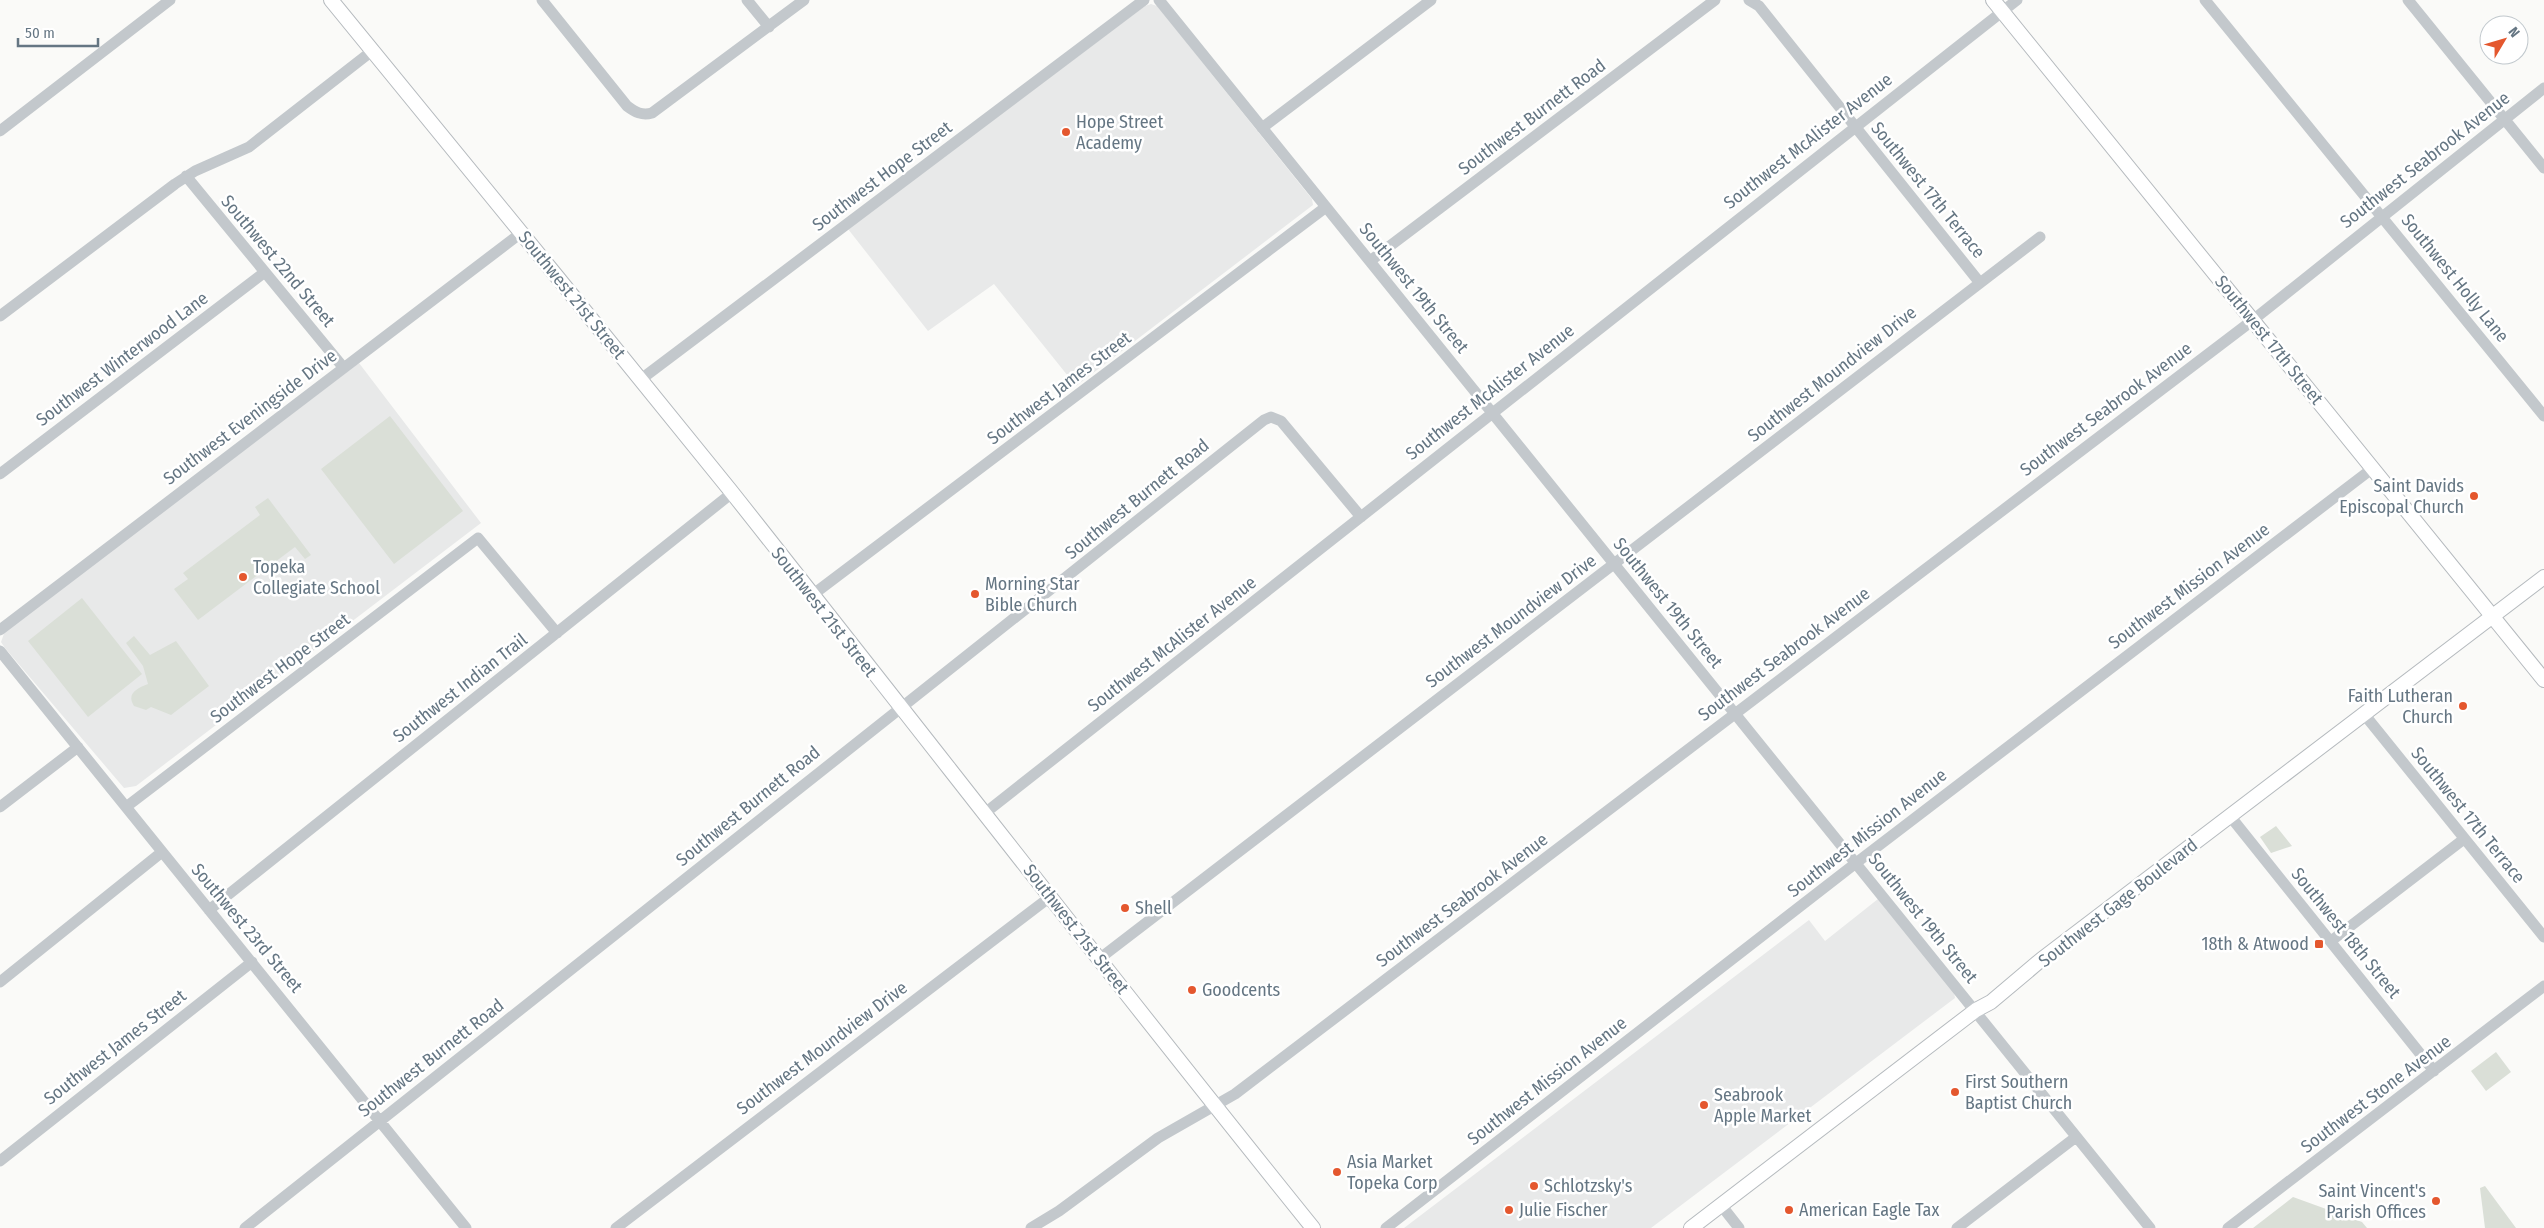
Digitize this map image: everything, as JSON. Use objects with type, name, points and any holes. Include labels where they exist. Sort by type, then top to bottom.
[{"type":"main road","name":"Southwest 21st Street","points":[[330,0],[732,493],[899,708],[985,813],[1313,1228]]},
{"type":"main road","name":"Southwest 17th Street","points":[[1993,0],[2544,680]]},
{"type":"main road","name":"Southwest Gage Boulevard","points":[[1692,1228],[1976,1010],[1991,1002],[2042,959],[2544,577]]},
{"type":"street","points":[[0,130],[170,0]]},
{"type":"street","points":[[542,0],[633,111],[639,114],[652,113],[804,0]]},
{"type":"street","points":[[747,0],[769,26]]},
{"type":"street","name":"Southwest Hope Street","points":[[640,380],[1144,0]]},
{"type":"street","name":"Southwest 19th Street","points":[[1159,0],[2150,1228]]},
{"type":"street","points":[[1262,128],[1431,0]]},
{"type":"street","name":"Southwest Burnett Road","points":[[1370,261],[1715,0]]},
{"type":"street","name":"Southwest McAlister Avenue","points":[[985,813],[2017,0]]},
{"type":"street","name":"Southwest Holly Lane","points":[[2205,0],[2544,416]]},
{"type":"street","points":[[2408,0],[2544,168]]},
{"type":"street","name":"Southwest 17th Terrace","points":[[1752,2],[1855,126],[1980,283]]},
{"type":"street","points":[[0,316],[186,176],[249,147],[372,51]]},
{"type":"street","name":"Southwest Seabrook Avenue","points":[[1031,1228],[1059,1211],[1158,1138],[1216,1107],[2253,320],[2544,88]]},
{"type":"street","name":"Southwest 22nd Street","points":[[186,176],[343,367]]},
{"type":"street","name":"Southwest James Street","points":[[811,596],[1326,207]]},
{"type":"street","name":"Southwest Eveningside Drive","points":[[0,630],[521,233]]},
{"type":"street","name":"Southwest Moundview Drive","points":[[1099,959],[2040,237]]},
{"type":"street","name":"Southwest Winterwood Lane","points":[[0,474],[265,272]]},
{"type":"street","name":"Southwest Burnett Road","points":[[244,1228],[1264,420],[1276,418],[1361,517]]},
{"type":"street","name":"Southwest Mission Avenue","points":[[1386,1228],[1856,863],[2373,468]]},
{"type":"street","name":"Southwest Indian Trail","points":[[209,910],[732,493]]},
{"type":"street","name":"Southwest Hope Street","points":[[126,807],[478,538],[557,633]]},
{"type":"street","name":"Southwest 23rd Street","points":[[0,651],[466,1228]]},
{"type":"street","name":"Southwest 17th Terrace","points":[[2364,714],[2544,937]]},
{"type":"street","points":[[0,807],[78,747]]},
{"type":"street","name":"Southwest 18th Street","points":[[2230,816],[2434,1072]]},
{"type":"street","points":[[2331,941],[2464,839]]},
{"type":"street","points":[[0,982],[162,852]]},
{"type":"street","name":"Southwest Moundview Drive","points":[[622,1226],[1050,897]]},
{"type":"street","name":"Southwest James Street","points":[[0,1161],[252,962]]},
{"type":"street","name":"Southwest Stone Avenue","points":[[2228,1228],[2544,986]]},
{"type":"street","points":[[1957,1228],[2076,1136]]},
{"type":"street","points":[[1721,1205],[1739,1228]]},
{"type":"shaded area","points":[[1151,4],[1157,6],[1162,12],[1312,199],[1313,205],[1076,386],[994,284],[928,331],[848,229],[1145,6]]},
{"type":"shaded area","name":"Topeka Collegiate School","points":[[359,363],[481,523],[136,786],[124,788],[5,648],[1,642],[5,631]]},
{"type":"shaded area","points":[[390,416],[463,511],[394,564],[321,469]]},
{"type":"shaded area","points":[[268,498],[311,555],[305,559],[295,547],[198,620],[174,589],[188,579],[183,573],[260,515],[255,507]]},
{"type":"shaded area","points":[[82,598],[142,674],[88,717],[28,641]]},
{"type":"shaded area","points":[[134,636],[150,655],[176,641],[209,686],[171,715],[151,707],[146,710],[134,706],[131,698],[132,695],[140,687],[148,684],[143,666],[126,643]]},
{"type":"shaded area","points":[[2276,826],[2292,846],[2271,853],[2260,837]]},
{"type":"shaded area","points":[[1878,899],[1954,992],[1955,998],[1651,1228],[1404,1228],[1809,920],[1825,941]]},
{"type":"shaded area","points":[[2496,1052],[2511,1072],[2486,1091],[2471,1071]]},
{"type":"shaded area","points":[[2485,1186],[2516,1228],[2485,1228],[2480,1188]]},
{"type":"shaded area","points":[[2293,1197],[2362,1222],[2367,1228],[2253,1228]]},
{"type":"place","name":"Hope Street Academy","points":[[1066,132]]},
{"type":"place","name":"Saint Davids Episcopal Church","points":[[2474,496]]},
{"type":"place","name":"Topeka Collegiate School","points":[[243,577]]},
{"type":"place","name":"Morning Star Bible Church","points":[[975,594]]},
{"type":"place","name":"Faith Lutheran Church","points":[[2463,706]]},
{"type":"place","name":"Shell","points":[[1125,908]]},
{"type":"place","name":"18th & Atwood","points":[[2319,944]]},
{"type":"place","name":"Goodcents","points":[[1192,990]]},
{"type":"place","name":"First Southern Baptist Church","points":[[1955,1092]]},
{"type":"place","name":"Seabrook Apple Market","points":[[1704,1105]]},
{"type":"place","name":"Asia Market Topeka Corp","points":[[1337,1172]]},
{"type":"place","name":"Schlotzsky's","points":[[1534,1186]]},
{"type":"place","name":"Saint Vincent's Parish Offices","points":[[2436,1201]]},
{"type":"place","name":"Julie Fischer","points":[[1509,1210]]},
{"type":"place","name":"American Eagle Tax","points":[[1789,1210]]}]
